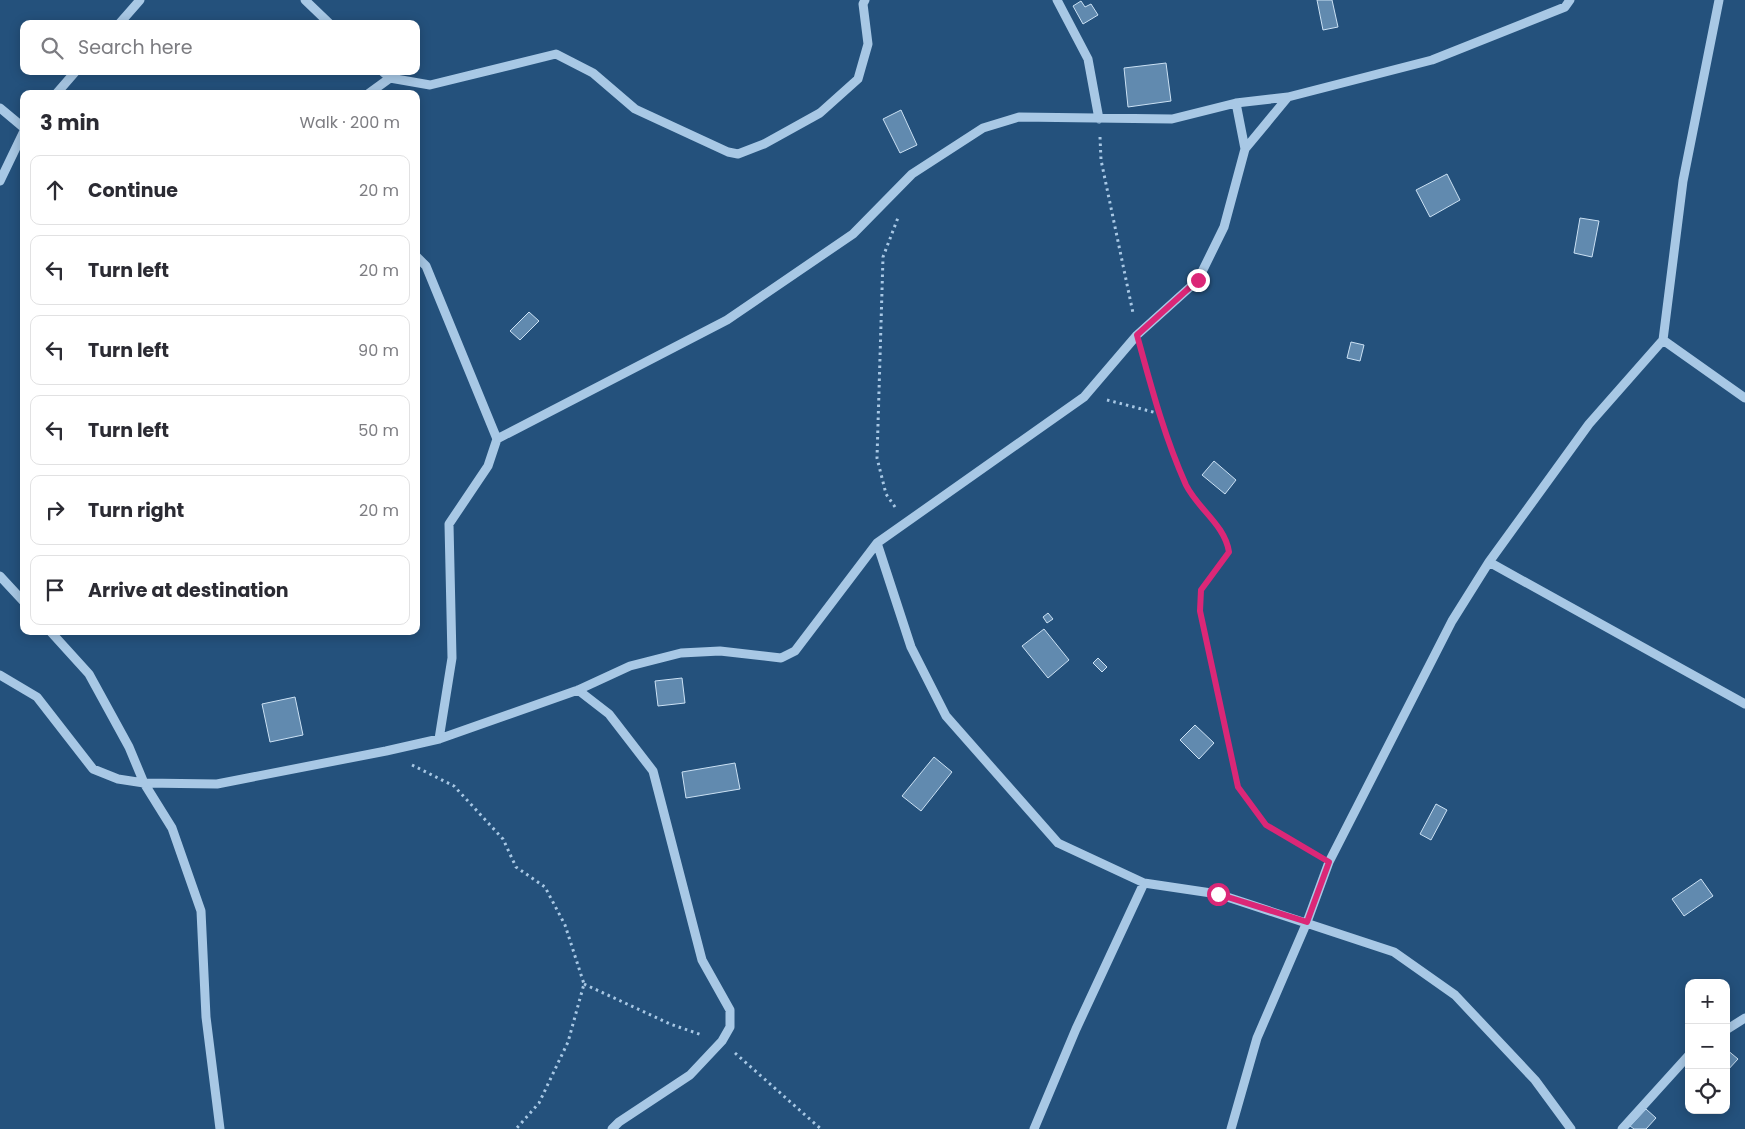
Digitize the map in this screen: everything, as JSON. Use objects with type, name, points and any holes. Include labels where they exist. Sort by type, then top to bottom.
[{"type":"street","points":[[122,20],[140,0]]},
{"type":"street","points":[[305,0],[326,20]]},
{"type":"street","points":[[387,75],[390,78],[430,84],[556,54],[593,72],[635,109],[728,152],[738,154],[764,144],[820,113],[858,79],[868,44],[863,4],[865,0]]},
{"type":"street","points":[[1057,0],[1088,59],[1099,119]]},
{"type":"street","points":[[497,439],[727,320],[853,234],[912,174],[983,128],[1020,118],[1172,119],[1236,103],[1288,96],[1432,60],[1565,7],[1570,0]]},
{"type":"street","points":[[1231,1129],[1257,1038],[1307,922],[1329,862],[1452,621],[1489,562],[1589,424],[1663,340],[1683,181],[1719,0]]},
{"type":"street","points":[[59,90],[73,75]]},
{"type":"street","points":[[374,90],[390,78]]},
{"type":"street","points":[[0,675],[37,697],[92,769],[118,779],[144,783],[217,784],[386,752],[439,739],[578,690],[630,666],[681,653],[720,651],[781,658],[795,651],[877,543],[1084,396],[1137,335],[1198,280],[1224,227],[1245,148],[1288,96]]},
{"type":"street","points":[[1236,103],[1245,148]]},
{"type":"street","points":[[0,108],[20,126]]},
{"type":"street","points":[[0,181],[20,138]]},
{"type":"street","points":[[420,260],[426,266],[497,439],[488,466],[449,524],[452,658],[439,739]]},
{"type":"street","points":[[1663,340],[1745,398]]},
{"type":"street","points":[[877,543],[911,646],[946,716],[1058,842],[1144,883],[1218,894],[1394,952],[1455,995],[1535,1080],[1571,1129]]},
{"type":"street","points":[[1489,562],[1745,704]]},
{"type":"street","points":[[0,576],[20,598]]},
{"type":"street","points":[[54,635],[89,674],[129,747],[144,783],[172,828],[202,911],[206,1017],[220,1129]]},
{"type":"street","points":[[578,690],[609,714],[653,771],[702,960],[730,1010],[730,1026],[722,1041],[690,1074],[619,1122],[612,1129]]},
{"type":"street","points":[[1034,1129],[1076,1029],[1144,883]]},
{"type":"street","points":[[1730,1027],[1745,1018]]},
{"type":"street","points":[[1622,1129],[1685,1060]]},
{"type":"path","points":[[1099,119],[1101,160],[1137,335],[1157,413],[1187,487],[1227,539],[1229,552],[1201,590],[1200,611],[1238,787],[1266,825],[1329,862]]},
{"type":"path","points":[[902,207],[883,257],[877,458],[886,494],[906,522]]},
{"type":"path","points":[[1084,396],[1157,413]]},
{"type":"path","points":[[386,752],[454,786],[503,839],[516,867],[544,887],[565,925],[584,984],[564,1051],[539,1104],[516,1129]]},
{"type":"path","points":[[584,984],[670,1024],[722,1041],[821,1129]]},
{"type":"building","points":[[1317,0],[1332,0],[1338,27],[1323,30]]},
{"type":"building","points":[[1081,1],[1085,7],[1091,4],[1098,15],[1083,24],[1073,6]]},
{"type":"building","points":[[1166,63],[1171,101],[1128,107],[1124,68]]},
{"type":"building","points":[[901,110],[917,145],[900,153],[883,119]]},
{"type":"building","points":[[1447,174],[1460,200],[1430,217],[1416,190]]},
{"type":"building","points":[[1580,218],[1599,221],[1592,257],[1574,253]]},
{"type":"building","points":[[529,312],[539,321],[520,340],[510,331]]},
{"type":"building","points":[[1351,342],[1364,345],[1360,361],[1347,358]]},
{"type":"building","points":[[1214,461],[1236,480],[1225,494],[1202,475]]},
{"type":"building","points":[[1048,613],[1053,619],[1047,623],[1043,617]]},
{"type":"building","points":[[1044,629],[1069,660],[1048,678],[1022,646]]},
{"type":"building","points":[[1098,658],[1107,667],[1102,672],[1093,663]]},
{"type":"building","points":[[682,678],[685,703],[658,706],[655,681]]},
{"type":"building","points":[[295,697],[303,735],[270,742],[262,704]]},
{"type":"building","points":[[1195,725],[1214,743],[1199,759],[1180,740]]},
{"type":"building","points":[[934,757],[952,772],[921,811],[902,796]]},
{"type":"building","points":[[735,763],[740,789],[686,798],[682,772]]},
{"type":"building","points":[[1436,804],[1447,810],[1431,840],[1420,834]]},
{"type":"building","points":[[1701,879],[1713,896],[1684,916],[1672,899]]},
{"type":"building","points":[[1730,1052],[1738,1059],[1730,1068]]},
{"type":"building","points":[[1646,1109],[1656,1118],[1646,1129],[1634,1129],[1630,1126]]},
{"type":"route","points":[[1198,280],[1137,335],[1157,413],[1187,487],[1227,539],[1229,552],[1201,590],[1200,611],[1238,787],[1266,825],[1329,862],[1307,922],[1218,894]]}]
